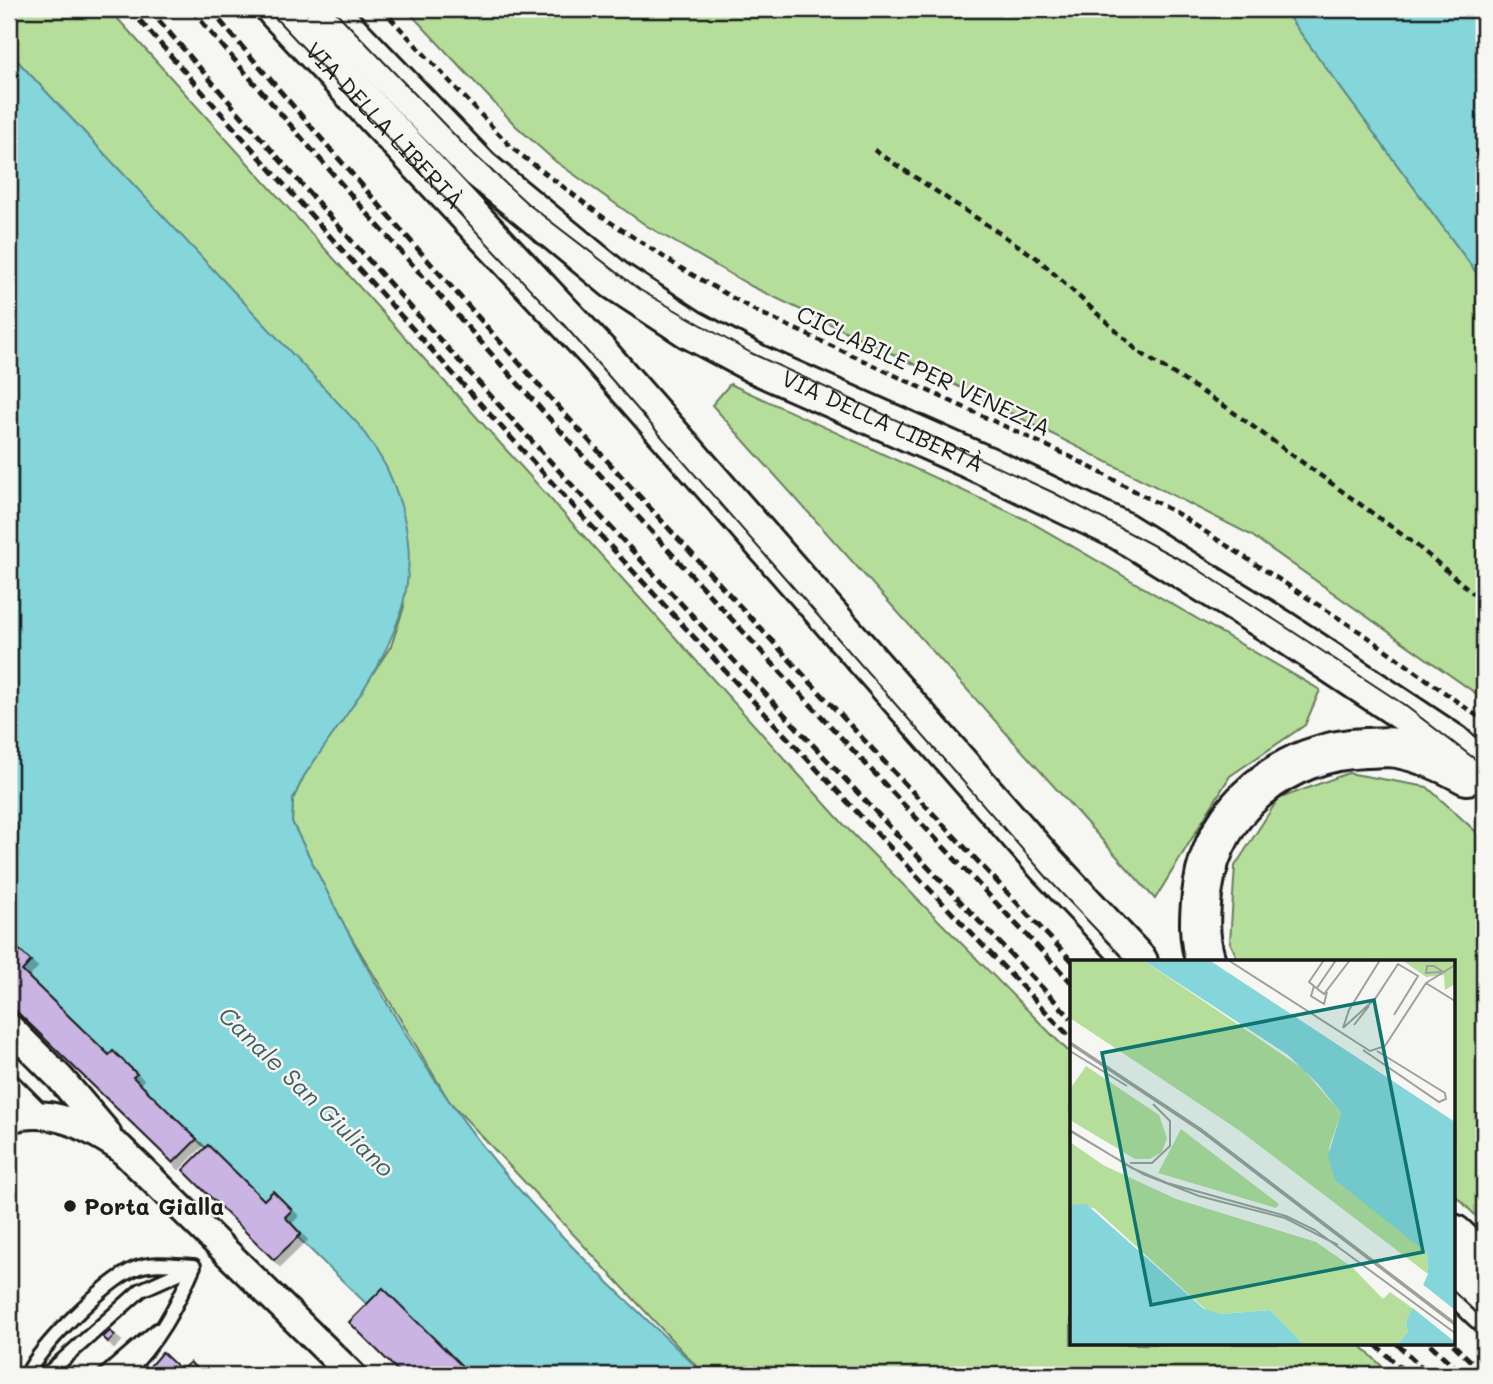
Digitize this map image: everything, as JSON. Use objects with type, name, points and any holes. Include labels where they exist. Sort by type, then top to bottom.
[{"type":"highway","name":"VIA DELLA LIBERTÀ","points":[[276,9],[599,354],[1046,864],[1136,960]]},
{"type":"highway","name":"VIA DELLA LIBERTÀ","points":[[326,9],[480,169],[604,271],[679,322],[756,363],[985,465],[1120,530],[1283,631],[1452,744],[1484,772]]},
{"type":"highway","points":[[1206,960],[1200,931],[1205,869],[1229,820],[1261,785],[1293,765],[1340,749],[1396,748],[1445,762],[1484,785]]},
{"type":"highway","points":[[1454,1235],[1484,1263]]},
{"type":"highway","points":[[1454,1282],[1484,1311]]},
{"type":"street","points":[[9,1027],[60,1078],[120,1148],[352,1375]]},
{"type":"street","points":[[9,1088],[35,1114]]},
{"type":"street","points":[[9,1119],[35,1114],[72,1121],[120,1148]]},
{"type":"lane","points":[[27,1375],[34,1360],[89,1303],[135,1268],[164,1264],[194,1266]]},
{"type":"lane","points":[[124,1375],[144,1356],[173,1315],[194,1266]]},
{"type":"lane","points":[[46,1375],[141,1290],[194,1266]]},
{"type":"lane","points":[[106,1375],[173,1315]]},
{"type":"path","name":"CICLABILE PER VENEZIA","points":[[382,9],[513,149],[559,185],[669,260],[765,315],[1059,452],[1178,514],[1368,637],[1484,721]]},
{"type":"path","points":[[874,150],[1037,258],[1139,352],[1226,407],[1415,544],[1484,602]]},
{"type":"green space","points":[[9,9],[109,9],[846,827],[1070,1053],[1070,1346],[1361,1346],[1391,1375],[705,1375],[449,1101],[338,915],[292,822],[293,799],[304,776],[391,646],[404,607],[388,471],[359,426],[9,52]]},
{"type":"green space","points":[[406,9],[1283,9],[1484,283],[1484,699],[1251,535],[920,367],[753,287],[647,226],[555,161],[516,126]]},
{"type":"green space","points":[[730,384],[1027,520],[1320,690],[1305,725],[1230,776],[1155,899],[712,405]]},
{"type":"green space","points":[[1348,773],[1427,787],[1484,839],[1484,1224],[1454,1194],[1454,960],[1238,960],[1230,942],[1235,866],[1278,799]]},
{"type":"water","points":[[1283,9],[1484,9],[1484,283]]},
{"type":"water","name":"Canale San Giuliano","points":[[9,52],[360,426],[385,465],[404,517],[409,558],[405,597],[393,634],[375,669],[304,776],[293,799],[292,822],[339,916],[390,1008],[446,1096],[477,1138],[556,1230],[705,1375],[440,1375],[9,958]]},
{"type":"building","points":[[9,940],[31,961],[22,971],[109,1055],[113,1051],[137,1074],[133,1077],[197,1139],[173,1163],[9,1004]]},
{"type":"building","points":[[208,1145],[264,1200],[273,1191],[292,1210],[285,1217],[301,1234],[274,1260],[183,1170]]},
{"type":"building","points":[[383,1288],[471,1375],[402,1375],[349,1322]]},
{"type":"building","points":[[110,1331],[115,1335],[108,1342],[103,1337]]},
{"type":"building","points":[[162,1352],[181,1370],[176,1375],[148,1375],[145,1372]]},
{"type":"building","points":[[190,1362],[203,1375],[186,1375],[181,1370]]},
{"type":"tram line","points":[[267,9],[564,325],[1050,881],[1125,960]]},
{"type":"tram line","points":[[333,9],[466,147],[528,204],[640,290],[751,353],[1052,492],[1196,568],[1403,704],[1484,766]]},
{"type":"tram line","points":[[1454,1292],[1484,1320]]},
{"type":"railway","points":[[130,9],[594,529],[831,785],[1070,1037]]},
{"type":"railway","points":[[149,9],[374,266],[604,520],[1070,1017]]},
{"type":"railway","points":[[191,9],[514,380],[624,502],[1070,981]]},
{"type":"railway","points":[[210,9],[527,372],[853,728],[1071,960]]},
{"type":"railway","points":[[1454,1345],[1484,1374]]},
{"type":"railway","points":[[1377,1346],[1408,1375]]},
{"type":"railway","points":[[1399,1346],[1430,1375]]},
{"type":"railway","points":[[1432,1346],[1463,1375]]},
{"type":"place","name":"Porta Gialla","points":[[70,1206]]}]
